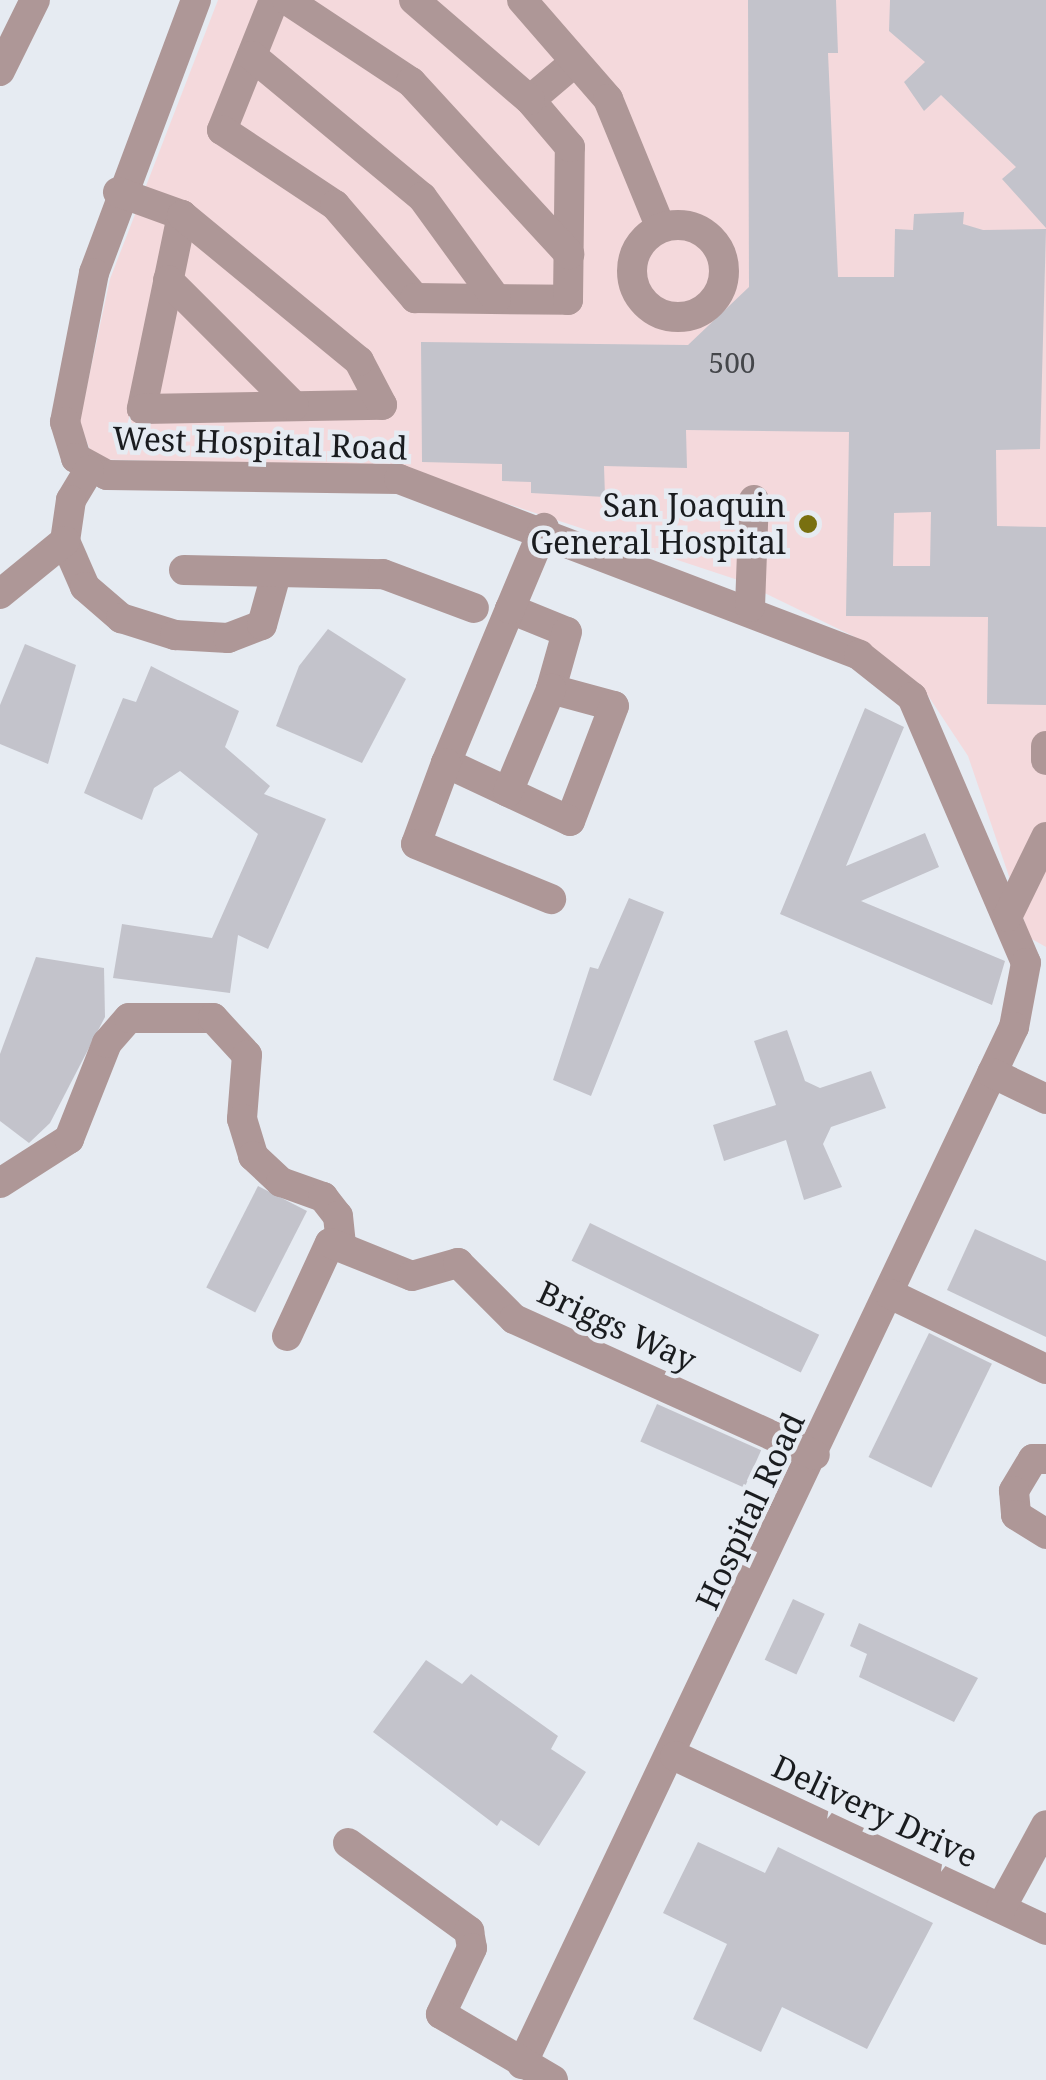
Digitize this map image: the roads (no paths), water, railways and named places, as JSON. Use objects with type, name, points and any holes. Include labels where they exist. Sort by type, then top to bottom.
[{"type":"street","points":[[0,71],[35,0]]},
{"type":"street","name":"West Hospital Road","points":[[196,0],[118,192],[69,385],[68,442],[89,470],[398,479],[544,528],[750,607],[859,655],[912,698],[1036,981]]},
{"type":"street","points":[[274,0],[222,130],[334,205],[415,298],[568,300],[570,147],[530,100],[414,0]]},
{"type":"street","points":[[288,0],[411,82],[569,254]]},
{"type":"street","points":[[522,0],[608,99],[661,228]]},
{"type":"street","points":[[252,56],[422,197],[496,299]]},
{"type":"street","points":[[530,100],[575,62]]},
{"type":"street","points":[[118,192],[182,215],[359,361],[382,405],[142,409],[182,215]]},
{"type":"street","points":[[168,280],[294,406]]},
{"type":"street","points":[[89,470],[71,500],[65,541],[97,597],[122,618],[175,636],[228,638],[262,626],[276,574]]},
{"type":"street","points":[[750,607],[754,500]]},
{"type":"street","points":[[544,528],[416,844],[551,900]]},
{"type":"street","points":[[0,594],[65,541]]},
{"type":"street","points":[[184,570],[383,574],[474,608]]},
{"type":"street","points":[[508,792],[551,689],[567,632],[510,609]]},
{"type":"street","points":[[446,763],[570,820],[614,706],[551,689]]},
{"type":"street","points":[[1046,746],[1046,760]]},
{"type":"street","points":[[1007,917],[1046,837]]},
{"type":"street","points":[[1007,917],[1046,888]]},
{"type":"street","name":"Hospital Road","points":[[522,2064],[675,1756],[1036,981]]},
{"type":"street","points":[[0,1183],[70,1139],[107,1043],[129,1018],[214,1018],[247,1055],[242,1119],[253,1156],[281,1182],[322,1197],[338,1216],[341,1247],[330,1243],[287,1336]]},
{"type":"street","points":[[992,1073],[1046,1099]]},
{"type":"street","name":"Briggs Way","points":[[341,1247],[412,1276],[458,1263],[514,1319],[815,1454]]},
{"type":"street","points":[[890,1294],[1046,1369]]},
{"type":"street","points":[[1046,1459],[1033,1459],[1014,1492],[1016,1515],[1046,1534]]},
{"type":"street","name":"Delivery Drive","points":[[675,1756],[1046,1930]]},
{"type":"street","points":[[1002,1908],[1046,1825]]},
{"type":"street","points":[[348,1843],[469,1930],[472,1948],[440,2014],[553,2080]]},
{"type":"place","name":"San Joaquin General Hospital","points":[[808,524]]}]
